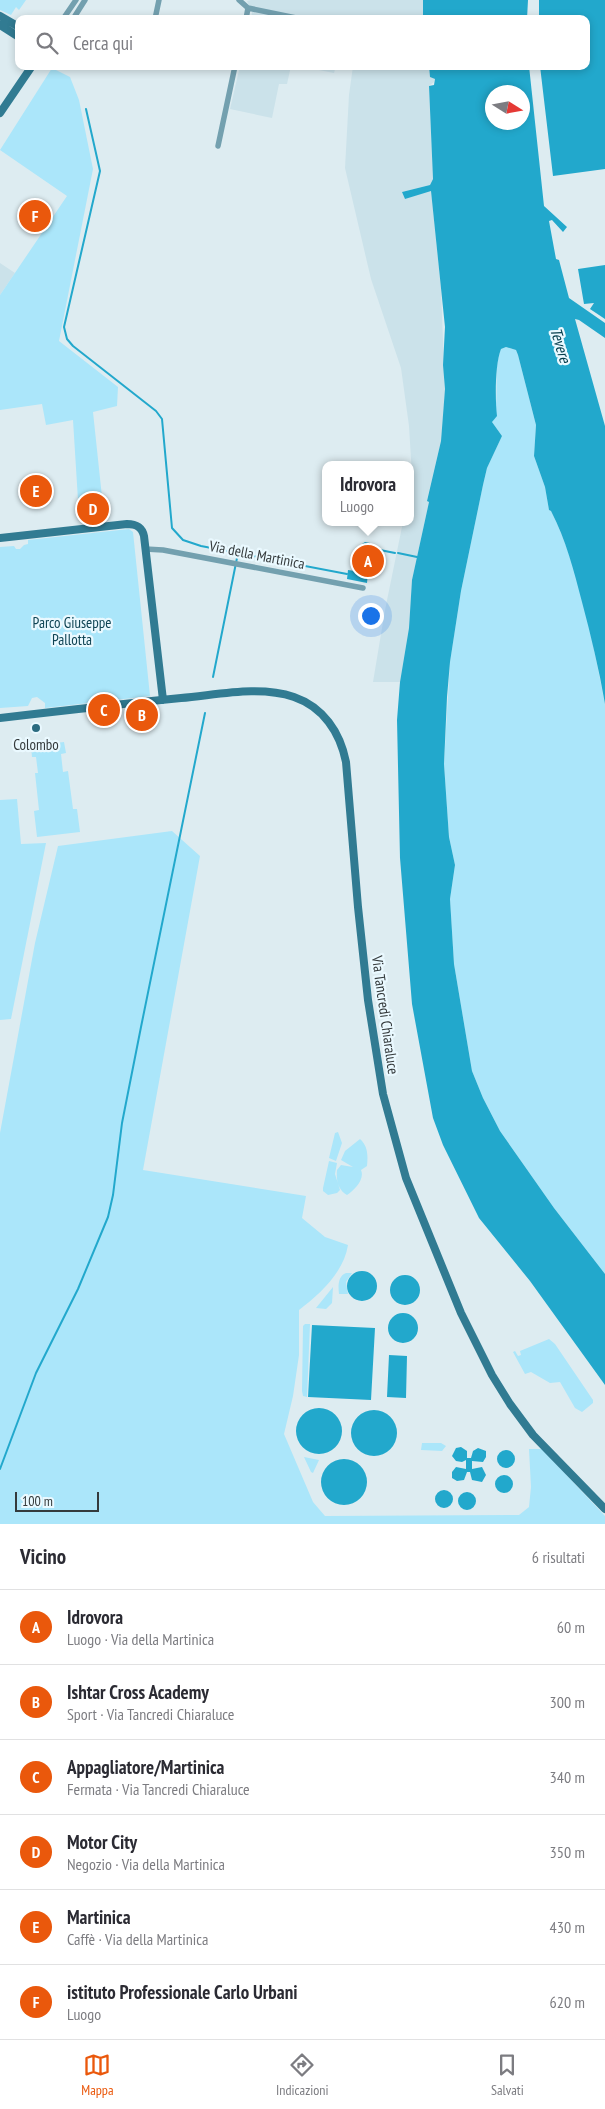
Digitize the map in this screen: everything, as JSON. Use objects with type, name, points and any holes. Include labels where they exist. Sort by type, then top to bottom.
[{"type":"street","points":[[66,15],[76,0]]},
{"type":"street","points":[[76,15],[86,0]]},
{"type":"street","points":[[156,15],[159,0]]},
{"type":"street","points":[[240,0],[248,8],[282,15]]},
{"type":"street","points":[[247,15],[248,8]]},
{"type":"street","points":[[0,16],[15,25]]},
{"type":"street","points":[[0,25],[15,35]]},
{"type":"street","points":[[0,113],[29,70]]},
{"type":"street","points":[[218,146],[235,70]]},
{"type":"street","points":[[0,538],[132,524],[142,530],[164,700]]},
{"type":"street","name":"Via della Martinica","points":[[145,549],[163,550],[363,588]]},
{"type":"street","name":"Via Tancredi Chiaraluce","points":[[0,718],[244,692],[277,693],[296,698],[310,705],[326,718],[335,730],[346,762],[361,944],[375,1049],[388,1114],[406,1178],[461,1313],[492,1375],[533,1435],[605,1509]]},
{"type":"shaded area","points":[[423,0],[423,15],[252,15],[247,1]]},
{"type":"shaded area","points":[[239,70],[290,70],[287,84],[279,84],[272,118],[230,109]]},
{"type":"shaded area","points":[[319,70],[335,70],[334,73]]},
{"type":"shaded area","points":[[352,70],[429,70],[430,77],[435,79],[429,86],[433,179],[430,185],[402,192],[405,199],[431,190],[441,288],[445,392],[441,441],[427,500],[429,502],[412,580],[409,628],[400,682],[373,682],[402,526],[414,526],[414,461],[411,461],[409,426],[401,368],[371,279],[345,168],[349,95]]},
{"type":"shaded area","points":[[0,263],[15,273],[0,295]]},
{"type":"green space","points":[[0,0],[26,0],[19,10],[16,7],[11,15],[0,10]]},
{"type":"green space","points":[[51,70],[56,70],[70,77],[79,100],[93,169],[59,341],[118,387],[117,406],[93,412],[102,497],[78,500],[73,420],[46,425],[42,404],[0,410],[0,295],[67,196],[0,150]]},
{"type":"green space","points":[[506,347],[516,350],[518,355],[536,425],[534,456],[545,487],[549,510],[561,533],[577,580],[590,630],[605,704],[605,1274],[554,1208],[500,1131],[483,1098],[472,1071],[454,964],[450,899],[455,865],[449,837],[444,764],[450,662],[461,591],[483,485],[487,468],[502,436],[492,422],[496,404],[498,358],[501,349]]},
{"type":"green space","name":"Parco Giuseppe Pallotta","points":[[129,529],[133,532],[150,696],[45,708],[45,703],[37,697],[32,698],[28,706],[0,708],[0,547],[14,546],[16,549],[20,549],[28,544],[28,540]]},
{"type":"green space","points":[[64,742],[66,753],[61,754],[63,772],[68,771],[73,809],[77,809],[80,832],[37,837],[34,811],[39,810],[35,773],[38,773],[36,757],[32,757],[31,746]]},
{"type":"green space","points":[[17,799],[21,844],[46,843],[11,1019],[0,1020],[0,800]]},
{"type":"green space","points":[[172,831],[200,856],[143,1170],[306,1196],[302,1218],[325,1237],[348,1245],[342,1264],[330,1282],[299,1310],[299,1355],[293,1396],[284,1434],[313,1502],[325,1516],[519,1515],[529,1507],[531,1487],[529,1449],[542,1449],[605,1516],[605,1524],[0,1524],[0,1133],[35,943],[58,846]]},
{"type":"green space","points":[[338,1132],[342,1143],[336,1161],[329,1158],[335,1133]]},
{"type":"green space","points":[[360,1139],[367,1151],[367,1166],[361,1170],[362,1177],[358,1184],[347,1195],[338,1184],[337,1170],[341,1165],[353,1167],[341,1160],[345,1151]]},
{"type":"green space","points":[[329,1161],[337,1163],[335,1174],[340,1190],[337,1193],[328,1195],[323,1191],[323,1188]]},
{"type":"green space","points":[[346,1273],[352,1273],[346,1282],[348,1294],[339,1294],[340,1279]]},
{"type":"green space","points":[[333,1287],[332,1303],[326,1309],[316,1308]]},
{"type":"green space","points":[[310,1324],[307,1397],[303,1396],[302,1391],[303,1326]]},
{"type":"green space","points":[[549,1339],[555,1344],[593,1400],[593,1403],[582,1412],[575,1408],[560,1382],[550,1383],[531,1372],[525,1374],[513,1352],[515,1351],[518,1356],[521,1355],[520,1351]]},
{"type":"green space","points":[[422,1443],[441,1443],[446,1446],[442,1451],[421,1450]]},
{"type":"green space","points":[[304,1457],[319,1460],[313,1473],[311,1472]]},
{"type":"water","points":[[423,0],[528,0],[527,15],[423,15]]},
{"type":"water","points":[[539,0],[605,0],[605,169],[553,176],[540,70],[590,70],[590,15],[539,15]]},
{"type":"water","name":"Tevere","points":[[429,70],[529,70],[544,206],[567,227],[563,232],[552,220],[549,221],[556,259],[559,260],[569,298],[605,323],[605,338],[575,319],[605,426],[605,704],[592,640],[573,567],[561,533],[549,510],[545,487],[534,456],[536,425],[518,355],[516,350],[506,347],[501,349],[499,355],[496,382],[497,416],[492,422],[502,436],[487,468],[461,591],[450,662],[444,764],[449,837],[455,865],[450,899],[454,964],[472,1071],[500,1131],[554,1208],[605,1274],[605,1385],[530,1281],[479,1218],[443,1145],[433,1118],[412,1004],[400,858],[397,720],[400,682],[409,628],[412,580],[441,441],[445,389],[443,365],[445,327],[431,191],[405,199],[402,192],[430,185],[433,179],[429,86],[434,85],[435,79],[430,77]]},
{"type":"water","points":[[605,265],[605,319],[590,309],[594,303],[584,304],[578,269]]},
{"type":"water","points":[[365,542],[370,543],[369,553],[365,552],[363,557],[357,555],[359,546]]},
{"type":"water","points":[[356,565],[363,567],[362,571],[368,572],[367,583],[347,579],[348,570],[355,571]]},
{"type":"water","points":[[362,1271],[373,1275],[377,1286],[373,1297],[362,1301],[351,1297],[347,1286],[351,1275]]},
{"type":"water","points":[[405,1275],[416,1279],[420,1290],[416,1301],[405,1305],[394,1301],[390,1290],[394,1279]]},
{"type":"water","points":[[403,1313],[414,1317],[418,1328],[414,1339],[403,1343],[392,1339],[388,1328],[392,1317]]},
{"type":"water","points":[[312,1325],[375,1328],[371,1400],[308,1397]]},
{"type":"water","points":[[389,1355],[407,1356],[406,1398],[387,1397]]},
{"type":"water","points":[[324,1408],[336,1414],[341,1422],[341,1440],[336,1448],[328,1453],[314,1454],[302,1448],[297,1440],[296,1426],[302,1414],[310,1409]]},
{"type":"water","points":[[379,1410],[391,1416],[396,1424],[396,1442],[391,1450],[383,1455],[369,1456],[357,1450],[352,1442],[351,1428],[357,1416],[365,1411]]},
{"type":"water","points":[[461,1447],[467,1451],[467,1458],[471,1458],[473,1451],[478,1448],[486,1451],[486,1457],[483,1462],[472,1461],[472,1469],[482,1467],[486,1475],[482,1482],[472,1480],[470,1472],[467,1472],[464,1480],[457,1481],[452,1478],[452,1472],[456,1467],[466,1469],[466,1460],[462,1462],[456,1461],[452,1456],[456,1448]]},
{"type":"water","points":[[506,1450],[512,1453],[515,1459],[512,1465],[506,1468],[500,1465],[497,1459],[500,1453]]},
{"type":"water","points":[[349,1459],[361,1465],[366,1473],[366,1491],[361,1499],[353,1504],[339,1505],[327,1499],[322,1491],[321,1477],[327,1465],[335,1460]]},
{"type":"water","points":[[504,1475],[510,1478],[513,1484],[510,1490],[504,1493],[498,1490],[495,1484],[498,1478]]},
{"type":"water","points":[[444,1490],[450,1493],[453,1499],[450,1505],[444,1508],[438,1505],[435,1499],[438,1493]]},
{"type":"water","points":[[467,1492],[473,1495],[476,1501],[473,1507],[467,1510],[461,1507],[458,1501],[461,1495]]},
{"type":"waterway","points":[[86,109],[100,171],[64,327],[67,339],[73,346],[156,411],[162,419],[172,528],[183,540],[201,546],[347,574]]},
{"type":"waterway","points":[[370,548],[395,553]]},
{"type":"waterway","points":[[213,677],[238,553]]},
{"type":"waterway","points":[[398,553],[417,557]]},
{"type":"waterway","points":[[359,566],[361,556]]},
{"type":"waterway","points":[[0,1469],[36,1373],[78,1289],[108,1217],[113,1195],[122,1123],[205,713]]},
{"type":"place","name":"istituto Professionale Carlo Urbani","points":[[35,216]]},
{"type":"place","name":"Martinica","points":[[36,491]]},
{"type":"place","name":"Motor City","points":[[93,509]]},
{"type":"place","name":"Idrovora","points":[[368,561]]},
{"type":"place","name":"Appagliatore/Martinica","points":[[104,710]]},
{"type":"place","name":"Ishtar Cross Academy","points":[[142,715]]},
{"type":"place","name":"Colombo","points":[[36,728]]}]
